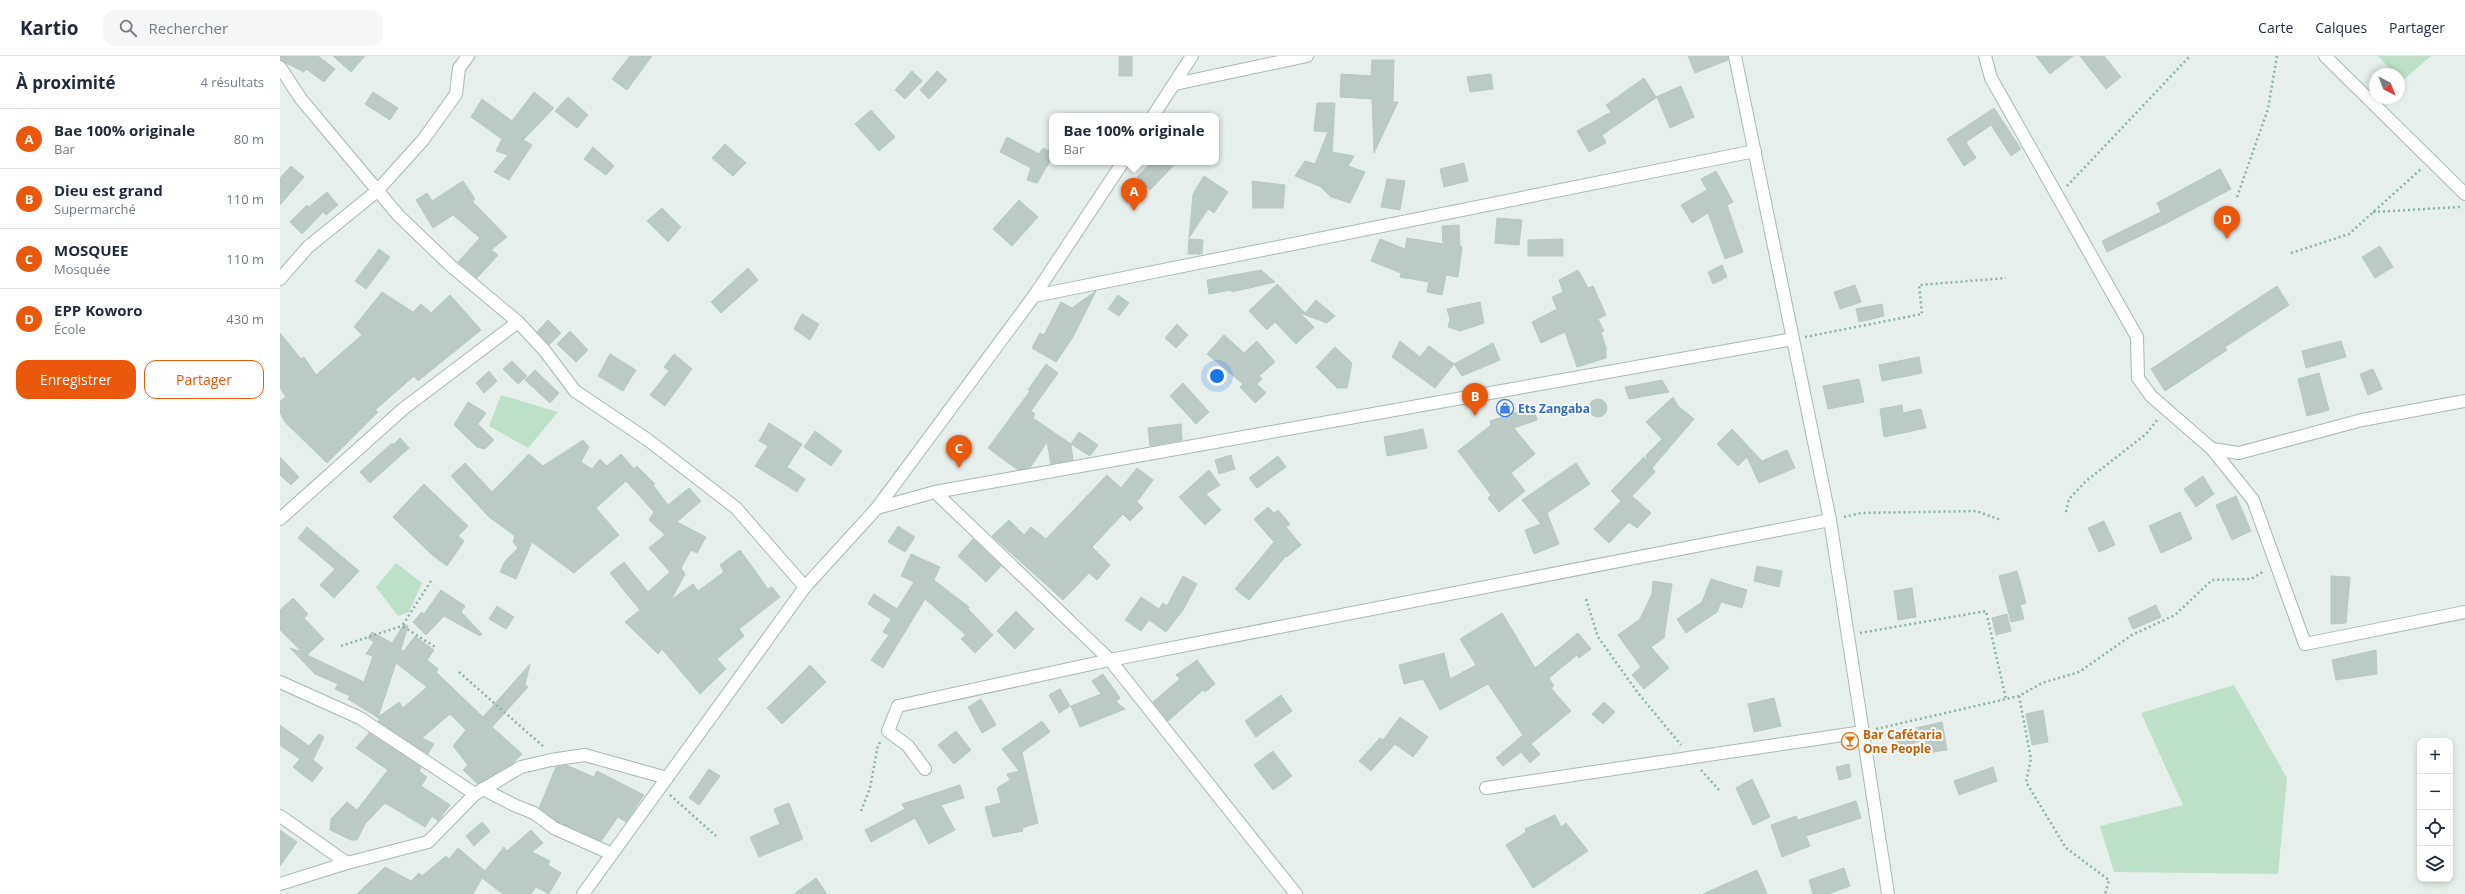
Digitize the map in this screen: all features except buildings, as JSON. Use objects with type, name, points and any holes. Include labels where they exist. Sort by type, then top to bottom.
[{"type":"street","points":[[280,278],[308,247],[378,191],[423,140],[456,94],[460,68],[468,56]]},
{"type":"street","points":[[1155,113],[1192,56]]},
{"type":"street","points":[[1175,84],[1307,56]]},
{"type":"street","points":[[1735,56],[1830,520],[1888,894]]},
{"type":"street","points":[[1985,56],[1991,78],[2078,236],[2137,337],[2138,378],[2151,396],[2212,449],[2253,500],[2305,644],[2465,612]]},
{"type":"street","points":[[2325,56],[2465,194]]},
{"type":"street","points":[[280,67],[301,99],[398,215],[451,266],[518,322],[545,351],[575,391],[648,440],[736,508],[805,588]]},
{"type":"street","points":[[1034,296],[1755,151]]},
{"type":"street","points":[[583,894],[805,588],[877,508],[1034,296],[1121,165]]},
{"type":"street","points":[[280,519],[403,409],[518,322]]},
{"type":"street","points":[[877,508],[935,492],[1793,339]]},
{"type":"street","points":[[2212,449],[2239,453],[2362,420],[2465,401]]},
{"type":"street","points":[[935,492],[1110,660],[1296,894]]},
{"type":"street","points":[[925,769],[908,746],[888,731],[898,706],[1110,660],[1830,520]]},
{"type":"street","points":[[280,682],[360,718],[479,791],[534,812],[554,828],[612,854]]},
{"type":"street","points":[[1486,788],[1863,732]]},
{"type":"street","points":[[280,884],[347,863],[428,842],[479,791],[521,767],[551,760],[585,756],[664,783]]},
{"type":"street","points":[[280,816],[347,863]]},
{"type":"path","points":[[2057,198],[2190,56]]},
{"type":"path","points":[[2237,197],[2268,109],[2277,56]]},
{"type":"path","points":[[2291,253],[2349,234],[2431,160]]},
{"type":"path","points":[[2373,212],[2465,207]]},
{"type":"path","points":[[1793,339],[1922,314],[1919,285],[2006,278]]},
{"type":"path","points":[[2066,512],[2069,499],[2086,481],[2146,434],[2166,409]]},
{"type":"path","points":[[1830,520],[1861,513],[1976,511],[2001,520]]},
{"type":"path","points":[[1863,732],[2018,696],[2042,683],[2079,672],[2132,635],[2175,615],[2212,580],[2251,579],[2277,563]]},
{"type":"path","points":[[341,646],[402,626],[432,581]]},
{"type":"path","points":[[1586,599],[1598,637],[1638,693],[1719,790]]},
{"type":"path","points":[[1848,636],[1986,610],[2006,699]]},
{"type":"path","points":[[402,626],[438,648]]},
{"type":"path","points":[[459,672],[559,760]]},
{"type":"path","points":[[2018,696],[2031,759],[2026,782],[2066,848],[2109,880],[2104,894]]},
{"type":"path","points":[[861,811],[870,788],[878,745],[888,731]]},
{"type":"path","points":[[664,783],[716,836]]},
{"type":"green space","points":[[2378,56],[2431,56],[2405,78],[2405,68],[2389,68]]},
{"type":"green space","points":[[501,395],[558,412],[528,448],[489,426]]},
{"type":"green space","points":[[396,563],[422,583],[409,612],[398,616],[376,587]]},
{"type":"green space","points":[[2234,685],[2287,778],[2278,874],[2114,872],[2100,826],[2183,805],[2141,713]]},
{"type":"place","name":"Bae 100% originale","points":[[1134,211]]},
{"type":"place","name":"EPP Koworo","points":[[2227,239]]},
{"type":"place","name":"Ets Zangaba","points":[[1505,408]]},
{"type":"place","name":"Dieu est grand","points":[[1475,416]]},
{"type":"place","name":"MOSQUEE","points":[[959,468]]},
{"type":"place","name":"Bar Cafétaria One People","points":[[1850,741]]}]
